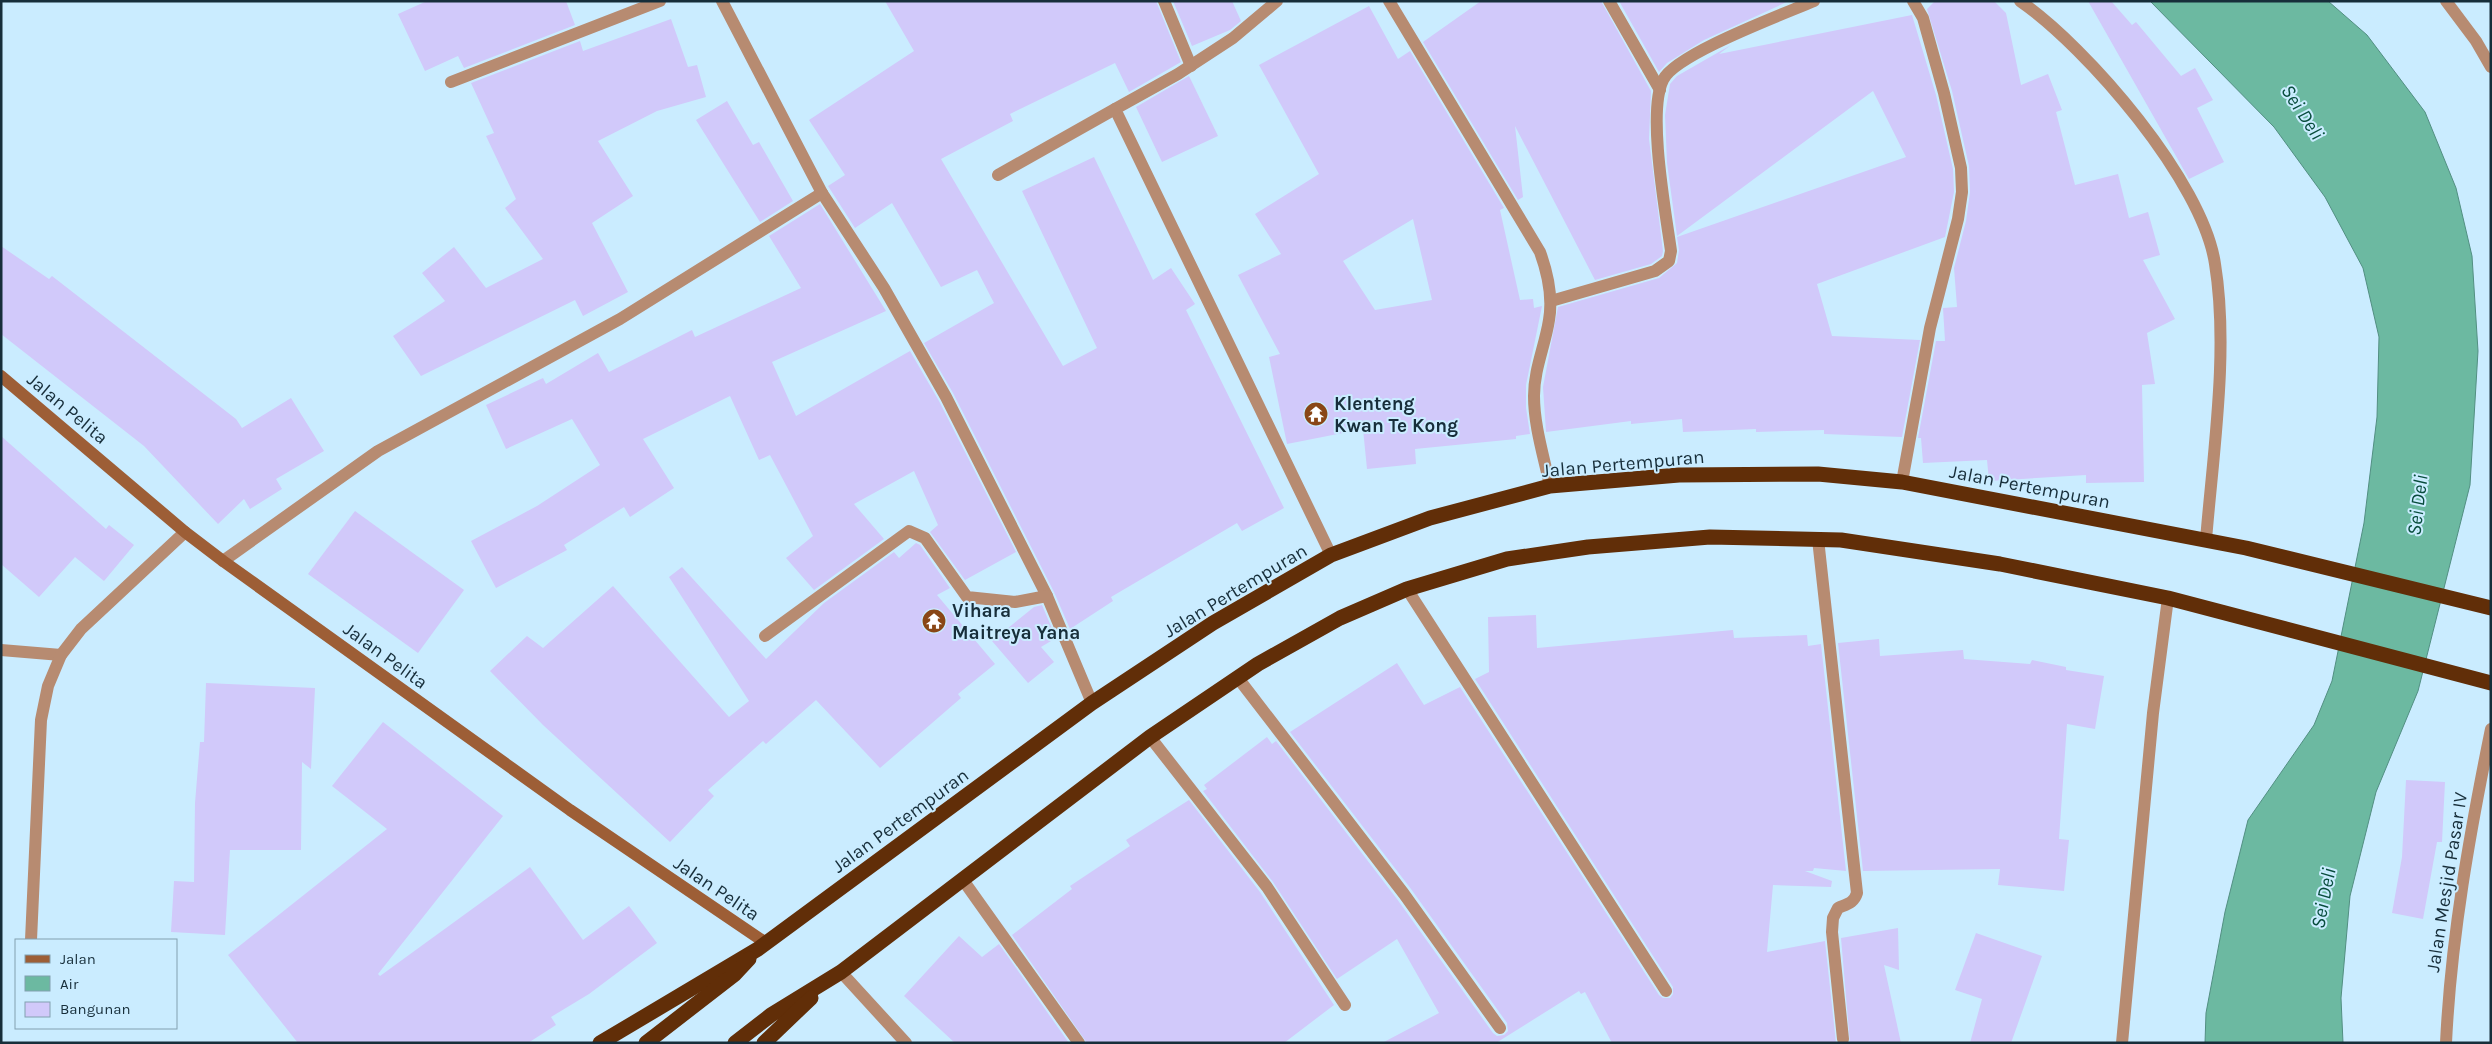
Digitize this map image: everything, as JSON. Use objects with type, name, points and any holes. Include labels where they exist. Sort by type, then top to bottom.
[{"type":"highway","name":"Jalan Pertempuran","points":[[600,1043],[762,946],[1092,703],[1213,623],[1331,555],[1430,518],[1550,486],[1679,476],[1818,474],[1902,482],[2246,548],[2491,608]]},
{"type":"highway","points":[[764,1043],[836,976],[1150,737],[1238,678],[1340,618],[1407,589],[1507,559],[1588,547],[1710,537],[1841,540],[2000,564],[2168,598],[2207,610],[2491,683]]},
{"type":"highway","name":"Jalan Pertempuran","points":[[646,1043],[736,974],[762,946]]},
{"type":"highway","points":[[735,1043],[771,1015],[836,976]]},
{"type":"street","points":[[451,82],[660,1]]},
{"type":"street","points":[[722,1],[822,193],[884,288],[946,397],[1047,596],[1092,703]]},
{"type":"street","points":[[1164,1],[1191,66]]},
{"type":"street","points":[[998,175],[1191,66],[1233,38],[1277,1]]},
{"type":"street","points":[[1389,1],[1540,252],[1547,273],[1550,300],[1549,320],[1537,368],[1534,395],[1535,413],[1550,486]]},
{"type":"street","points":[[1609,1],[1660,90]]},
{"type":"street","points":[[1550,300],[1654,271],[1669,261],[1671,251],[1661,180],[1657,116],[1663,80],[1670,70],[1684,61],[1814,1]]},
{"type":"street","points":[[1902,482],[1930,328],[1958,219],[1962,192],[1961,168],[1944,93],[1923,18],[1913,1]]},
{"type":"street","points":[[2020,1],[2063,38],[2112,87],[2147,131],[2178,176],[2208,232],[2215,263],[2220,304],[2218,398],[2206,540]]},
{"type":"street","points":[[2446,1],[2476,41],[2491,67]]},
{"type":"street","points":[[1115,109],[1331,555]]},
{"type":"street","points":[[223,561],[378,451],[620,319],[822,193]]},
{"type":"street","name":"Jalan Pelita","points":[[1,376],[185,532],[223,561],[762,946]]},
{"type":"street","points":[[764,636],[908,531],[925,538],[967,597],[1015,602],[1047,596]]},
{"type":"street","points":[[31,939],[41,720],[48,686],[61,655],[81,629],[185,532]]},
{"type":"street","points":[[1818,539],[1858,893],[1850,903],[1838,908],[1833,918],[1832,932],[1844,1039]]},
{"type":"street","points":[[1407,589],[1666,991]]},
{"type":"street","points":[[2122,1043],[2153,713],[2168,598]]},
{"type":"street","points":[[1,650],[61,655]]},
{"type":"street","points":[[1238,678],[1404,894],[1500,1028]]},
{"type":"street","name":"Jalan Mesjid Pasar IV","points":[[2446,1043],[2448,989],[2470,830],[2491,729]]},
{"type":"street","points":[[1150,737],[1266,887],[1346,1005]]},
{"type":"street","points":[[963,880],[1079,1043]]},
{"type":"street","points":[[836,976],[906,1043]]},
{"type":"water","name":"Sei Deli","points":[[2150,1],[2328,1],[2367,35],[2425,112],[2456,188],[2472,256],[2478,351],[2470,485],[2418,691],[2376,792],[2350,896],[2341,998],[2343,1043],[2205,1043],[2206,1013],[2225,912],[2248,820],[2314,725],[2332,681],[2364,523],[2377,417],[2379,337],[2363,268],[2325,197],[2274,127]]},
{"type":"building","points":[[427,1],[566,1],[575,25],[464,68],[458,56],[425,71],[398,14]]},
{"type":"building","points":[[885,1],[1156,1],[1181,62],[1129,92],[1115,63],[1010,114],[1013,121],[941,159],[1063,366],[1097,348],[1022,191],[1094,157],[1153,280],[1171,268],[1195,304],[1186,310],[1284,508],[1242,531],[1237,523],[1111,597],[1113,601],[1070,629],[1054,592],[953,393],[924,343],[994,303],[977,270],[941,287],[892,203],[855,228],[828,186],[845,175],[809,120],[914,51]]},
{"type":"building","points":[[1173,1],[1232,1],[1241,21],[1230,30],[1192,46]]},
{"type":"building","points":[[1481,1],[1601,1],[1651,91],[1649,139],[1663,251],[1662,256],[1651,264],[1595,280],[1515,126],[1523,197],[1518,200],[1423,42]]},
{"type":"building","points":[[1619,1],[1789,1],[1704,40],[1667,63],[1659,72]]},
{"type":"building","points":[[1935,1],[1994,1],[2006,13],[2021,85],[2048,74],[2062,110],[2056,112],[2075,185],[2118,174],[2129,218],[2148,212],[2160,255],[2143,260],[2175,319],[2147,333],[2155,384],[2142,385],[2144,482],[2086,483],[2086,475],[1989,481],[1987,460],[1923,463],[1921,438],[1918,438],[1936,341],[1945,341],[1943,308],[1957,307],[1954,268],[1966,221],[1970,192],[1969,166],[1952,91],[1927,9]]},
{"type":"building","points":[[2088,1],[2111,1],[2132,25],[2136,22],[2181,76],[2195,68],[2213,100],[2197,108],[2224,162],[2189,179]]},
{"type":"building","points":[[1369,6],[1398,59],[1410,51],[1504,208],[1500,210],[1520,300],[1533,299],[1534,308],[1542,306],[1526,385],[1526,408],[1530,434],[1516,436],[1516,439],[1415,449],[1416,464],[1367,469],[1363,429],[1287,444],[1269,357],[1280,354],[1238,275],[1281,254],[1255,214],[1319,174],[1259,65]],"holes":[[[1413,219],[1432,300],[1375,310],[1343,261]]]},
{"type":"building","points":[[1912,15],[1936,95],[1953,169],[1954,192],[1945,237],[1817,284],[1832,336],[1920,340],[1902,437],[1824,434],[1824,430],[1756,432],[1756,429],[1683,432],[1682,419],[1631,424],[1631,421],[1546,432],[1543,387],[1558,307],[1659,278],[1677,263],[1679,250],[1677,237],[1906,157],[1873,91],[1677,236],[1667,163],[1665,115],[1670,84],[1677,76],[1731,45],[1719,54]]},
{"type":"building","points":[[671,19],[688,67],[697,65],[706,97],[657,111],[598,141],[633,196],[592,223],[628,292],[583,316],[575,300],[421,376],[393,336],[445,301],[422,273],[454,247],[486,288],[543,259],[505,208],[516,199],[486,136],[494,133],[471,83],[580,41],[583,51]]},
{"type":"building","points":[[1189,76],[1218,136],[1162,162],[1136,107]]},
{"type":"building","points":[[727,101],[753,145],[759,142],[793,201],[760,222],[696,120]]},
{"type":"building","points":[[820,204],[886,311],[772,362],[796,416],[910,351],[939,401],[1016,552],[965,580],[930,532],[938,525],[914,471],[854,504],[884,539],[814,590],[786,558],[813,536],[770,455],[759,460],[730,396],[643,439],[674,488],[630,517],[624,507],[564,545],[567,550],[496,588],[471,541],[537,506],[600,465],[572,419],[506,449],[486,405],[543,378],[546,384],[598,353],[609,372],[692,330],[695,337],[801,288],[769,236]]},
{"type":"building","points":[[1,246],[49,279],[52,276],[236,419],[242,428],[291,398],[324,451],[276,479],[282,489],[250,509],[244,499],[218,524],[144,446],[1,334]]},
{"type":"building","points":[[1,436],[106,529],[109,525],[134,545],[104,581],[75,557],[39,597],[1,564]]},
{"type":"building","points":[[355,511],[464,590],[418,653],[308,574]]},
{"type":"building","points":[[916,543],[920,545],[950,588],[937,595],[995,664],[958,694],[961,698],[880,768],[816,700],[766,744],[763,741],[708,790],[714,796],[670,842],[543,725],[490,671],[527,636],[543,648],[613,586],[729,717],[749,701],[669,577],[682,567],[766,659],[824,603],[894,552],[899,558]]},
{"type":"building","points":[[1042,605],[1056,638],[1041,647],[1054,662],[1028,683],[992,641],[1034,607]]},
{"type":"building","points":[[1536,615],[1537,648],[1733,630],[1734,638],[1807,635],[1808,646],[1821,644],[1846,871],[1814,868],[1813,871],[1805,871],[1832,881],[1831,887],[1773,885],[1767,952],[1825,941],[1836,1043],[1612,1043],[1585,992],[1581,994],[1579,991],[1496,1043],[1382,1043],[1439,1013],[1397,939],[1337,979],[1273,882],[1203,791],[1207,789],[1204,785],[1267,737],[1272,744],[1276,741],[1397,899],[1493,1033],[1497,1036],[1504,1035],[1508,1031],[1507,1023],[1411,889],[1290,732],[1397,663],[1424,705],[1460,687],[1659,995],[1663,998],[1670,998],[1673,994],[1673,987],[1475,679],[1489,672],[1488,617]]},
{"type":"building","points":[[1879,639],[1880,656],[1963,650],[1964,659],[2030,664],[2032,660],[2066,667],[2066,670],[2104,676],[2095,729],[2067,724],[2059,839],[2069,840],[2064,891],[1998,885],[2000,869],[1863,871],[1838,643]]},
{"type":"building","points":[[206,683],[315,688],[311,769],[302,762],[301,850],[230,850],[225,935],[171,932],[174,881],[194,882],[195,803],[200,742],[204,742]]},
{"type":"building","points":[[383,722],[503,816],[378,974],[380,976],[530,867],[583,940],[629,906],[657,943],[589,994],[551,1017],[556,1025],[528,1043],[298,1043],[228,955],[387,829],[332,786]]},
{"type":"building","points":[[2406,780],[2445,782],[2442,842],[2437,842],[2423,919],[2392,913],[2402,857]]},
{"type":"building","points":[[1189,800],[1260,892],[1334,1005],[1284,1043],[1087,1043],[1012,935],[1072,889],[1070,886],[1130,846],[1126,840]]},
{"type":"building","points":[[1898,928],[1899,970],[1884,965],[1901,1043],[1850,1043],[1841,938]]},
{"type":"building","points":[[1976,933],[2042,956],[2011,1043],[1970,1043],[1982,999],[1955,990]]},
{"type":"building","points":[[959,936],[982,957],[999,944],[1069,1043],[955,1043],[904,996]]},
{"type":"place","name":"Klenteng Kwan Te Kong","points":[[1316,414]]},
{"type":"place","name":"Vihara Maitreya Yana","points":[[934,621]]}]
